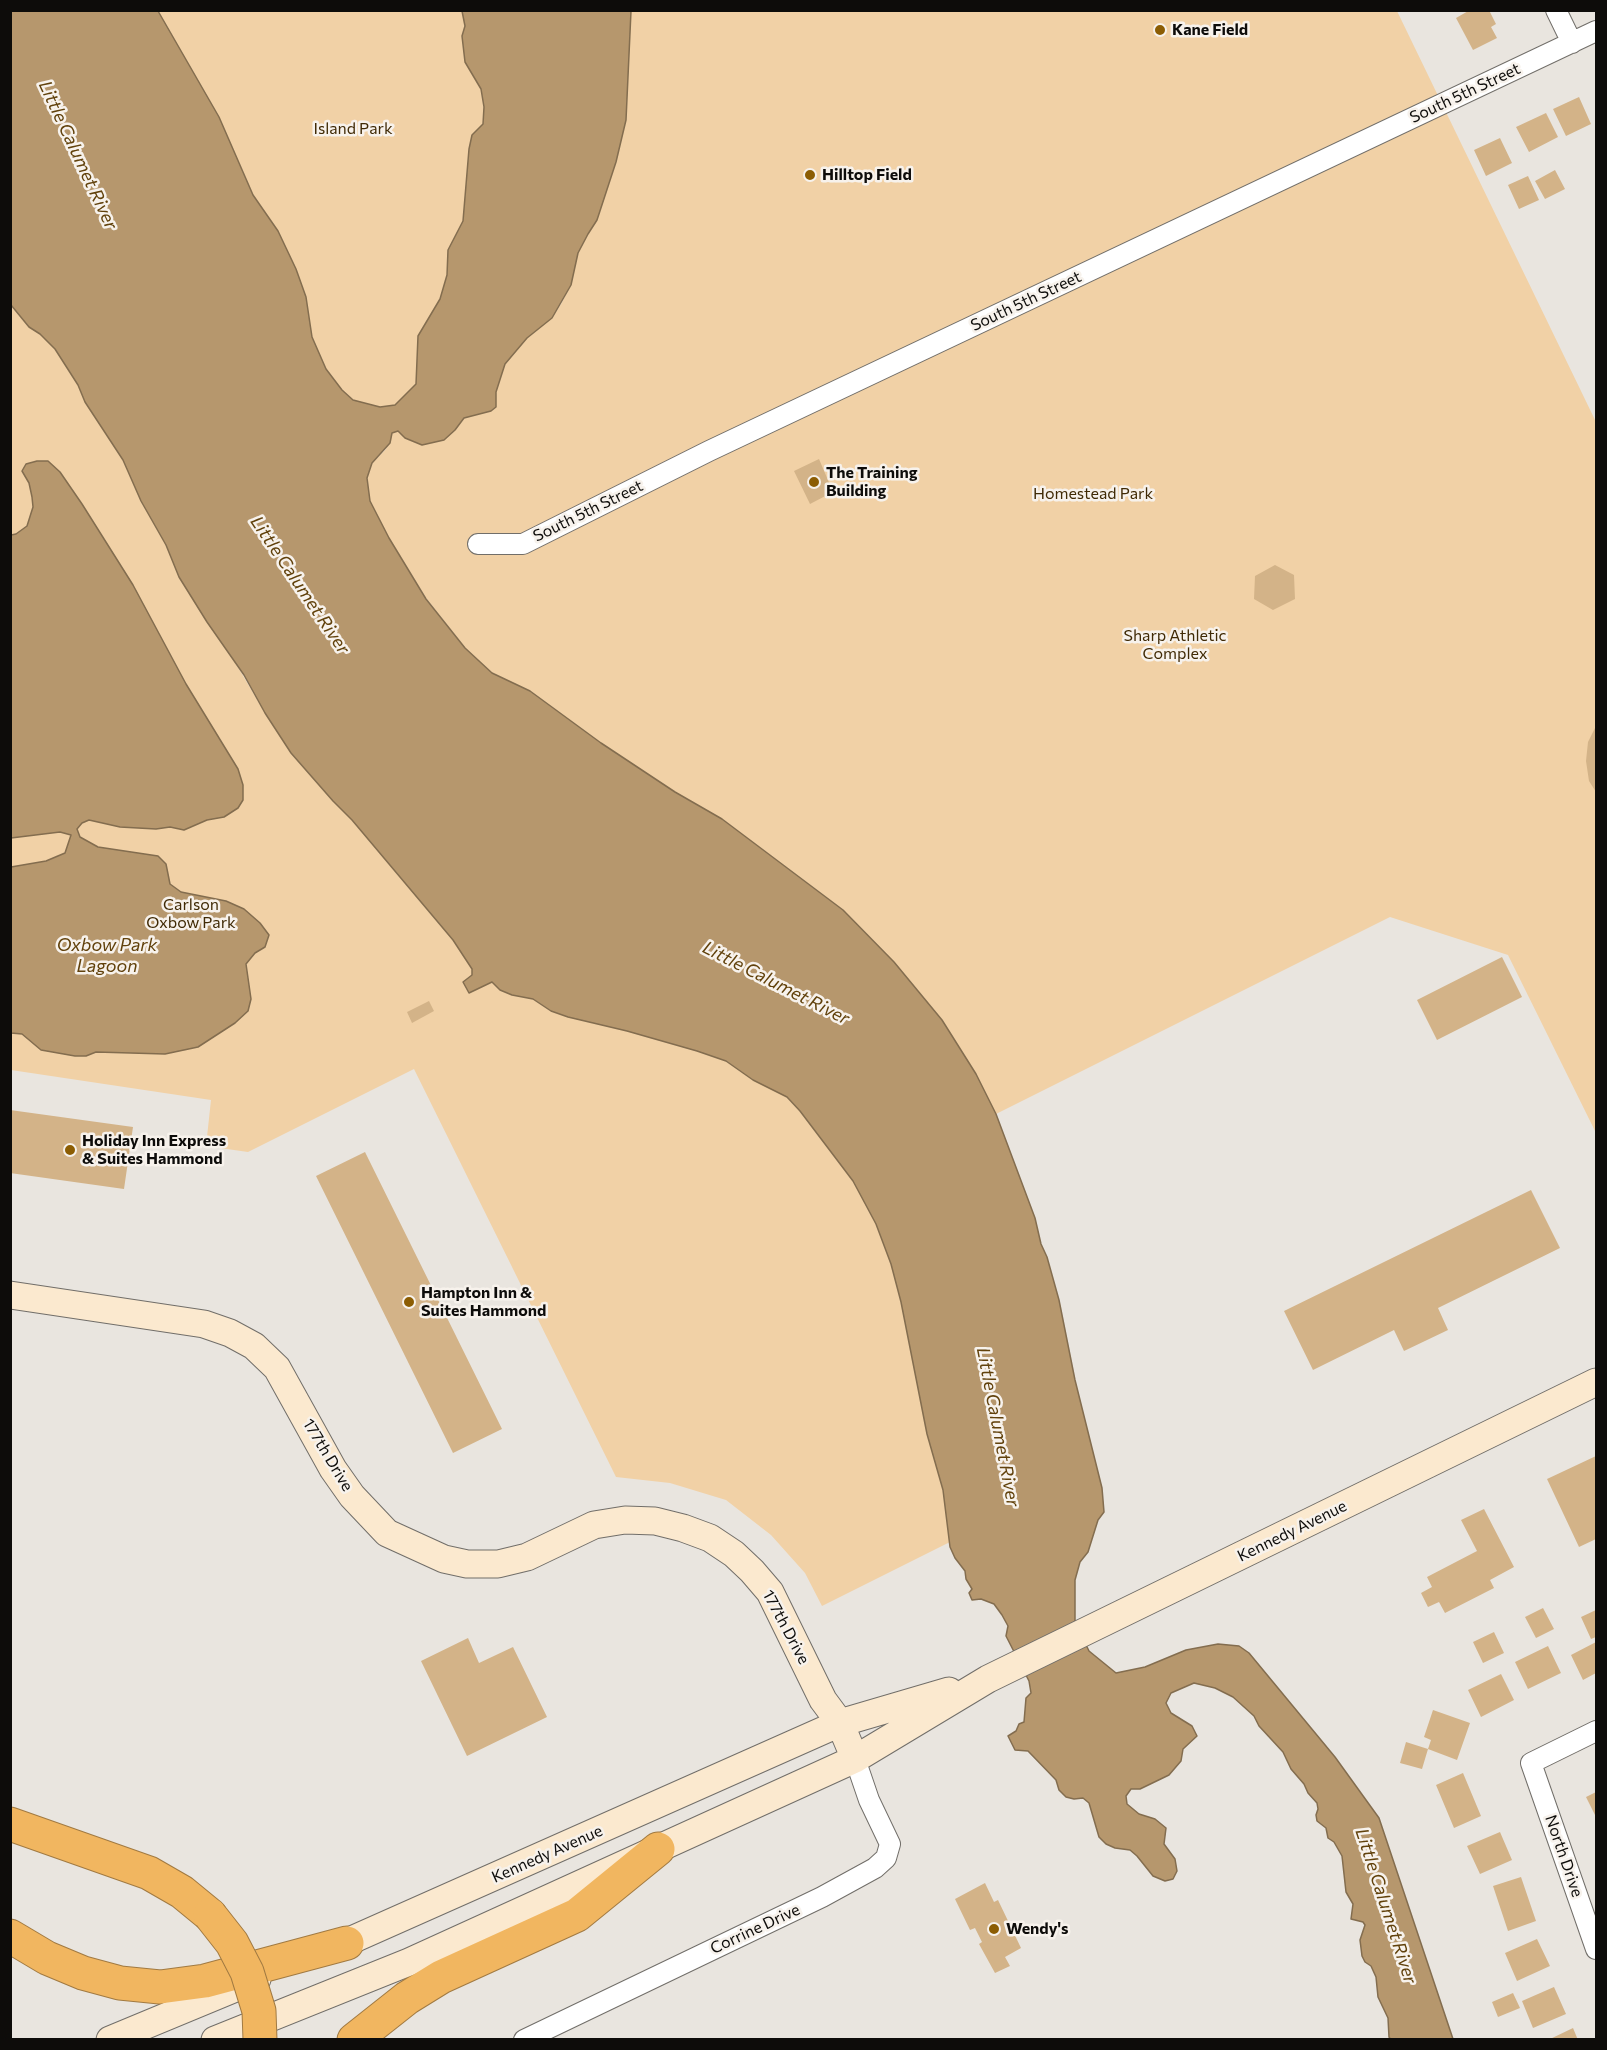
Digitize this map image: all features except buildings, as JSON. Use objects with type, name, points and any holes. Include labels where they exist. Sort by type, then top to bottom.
[{"type":"highway","points":[[10,1824],[149,1873],[182,1892],[210,1915],[232,1943],[248,1972],[259,2011],[261,2040]]},
{"type":"highway","points":[[361,2035],[407,1998],[441,1977],[577,1915],[658,1849]]},
{"type":"highway","points":[[10,1936],[46,1958],[84,1973],[120,1983],[160,1987],[205,1980],[347,1943]]},
{"type":"main road","name":"177th Drive","points":[[10,1295],[204,1324],[230,1333],[254,1346],[277,1368],[333,1468],[352,1496],[387,1533],[444,1560],[466,1564],[498,1564],[527,1557],[594,1525],[625,1520],[655,1521],[710,1538],[734,1554],[770,1592],[823,1700],[840,1723],[855,1759]]},
{"type":"main road","name":"Kennedy Avenue","points":[[215,2040],[409,1962],[855,1759],[988,1679],[1596,1382]]},
{"type":"main road","name":"Kennedy Avenue","points":[[110,2040],[347,1943],[840,1723],[988,1679]]},
{"type":"street","points":[[1556,10],[1572,43]]},
{"type":"street","name":"South 5th Street","points":[[478,544],[523,544],[709,451],[1596,31]]},
{"type":"street","name":"North Drive","points":[[1596,1731],[1531,1763],[1596,1949]]},
{"type":"street","name":"Corrine Drive","points":[[524,2040],[822,1897],[875,1868],[886,1858],[890,1844],[868,1800],[855,1759]]},
{"type":"green space","name":"Island Park","points":[[158,11],[462,11],[465,26],[462,36],[465,62],[481,89],[484,107],[483,124],[472,136],[463,221],[448,250],[447,275],[440,299],[418,336],[416,384],[395,405],[380,407],[353,400],[326,369],[312,337],[306,297],[278,231],[253,195],[242,169]]},
{"type":"green space","name":"Homestead Park","points":[[631,11],[1397,11],[1596,422],[1596,1133],[1508,955],[1390,917],[996,1114],[976,1074],[942,1020],[894,962],[843,910],[722,819],[675,792],[601,743],[530,691],[492,673],[465,648],[426,598],[389,538],[370,501],[367,478],[372,463],[386,449],[392,433],[398,431],[405,438],[410,439],[455,430],[464,418],[491,411],[496,407],[496,392],[505,364],[527,338],[552,318],[561,304],[571,285],[578,253],[597,220],[616,162],[626,120]]},
{"type":"green space","name":"Carlson Oxbow Park","points":[[10,305],[29,327],[55,349],[78,385],[85,402],[123,460],[141,501],[166,545],[291,753],[352,820],[453,940],[472,969],[472,975],[467,979],[485,985],[492,982],[568,1017],[627,1031],[726,1061],[753,1080],[787,1097],[800,1111],[853,1181],[876,1224],[891,1264],[901,1302],[927,1434],[943,1490],[950,1542],[822,1606],[805,1573],[771,1535],[726,1500],[670,1483],[616,1477],[414,1069],[248,1152],[206,1146],[211,1100],[11,1070]]},
{"type":"water","name":"Little Calumet River","points":[[10,11],[158,11],[219,117],[253,195],[278,231],[296,269],[306,297],[312,337],[326,369],[353,400],[380,407],[395,405],[416,384],[418,336],[440,299],[447,275],[448,250],[463,221],[469,149],[472,135],[483,124],[484,107],[481,89],[465,62],[462,36],[465,26],[462,11],[631,11],[626,120],[616,162],[597,220],[578,253],[571,285],[552,318],[527,338],[505,364],[496,392],[496,407],[491,411],[464,418],[444,440],[422,445],[405,438],[398,431],[392,433],[390,443],[372,463],[367,478],[370,501],[389,538],[426,599],[465,648],[492,673],[530,691],[601,743],[675,792],[722,819],[843,910],[894,962],[942,1020],[976,1074],[996,1114],[1035,1218],[1059,1300],[1075,1380],[1102,1488],[1104,1512],[1098,1520],[1088,1552],[1080,1562],[1075,1580],[1075,1622],[1089,1651],[1116,1673],[1145,1667],[1186,1650],[1218,1644],[1239,1646],[1249,1653],[1335,1757],[1379,1818],[1453,2039],[1391,2040],[1389,2037],[1388,2018],[1378,1997],[1376,1977],[1371,1966],[1362,1956],[1360,1940],[1365,1925],[1363,1922],[1351,1919],[1353,1904],[1346,1892],[1342,1856],[1334,1842],[1328,1838],[1326,1828],[1317,1821],[1317,1803],[1291,1769],[1283,1752],[1259,1726],[1254,1716],[1233,1697],[1215,1688],[1194,1683],[1171,1693],[1166,1703],[1171,1713],[1192,1726],[1197,1736],[1183,1749],[1181,1761],[1169,1775],[1140,1789],[1131,1789],[1126,1796],[1127,1804],[1139,1814],[1155,1819],[1166,1828],[1164,1844],[1175,1859],[1177,1871],[1173,1879],[1165,1881],[1153,1876],[1130,1850],[1106,1844],[1099,1837],[1089,1803],[1083,1798],[1066,1797],[1059,1790],[1056,1780],[1028,1751],[1015,1750],[1008,1736],[1024,1722],[1026,1698],[1031,1693],[1029,1681],[1006,1636],[1008,1626],[1002,1615],[994,1604],[981,1599],[972,1600],[969,1593],[972,1589],[966,1579],[965,1571],[950,1547],[943,1490],[927,1434],[901,1302],[891,1264],[876,1224],[853,1181],[800,1111],[787,1097],[753,1080],[726,1061],[627,1031],[568,1017],[551,1011],[533,999],[500,990],[492,982],[469,993],[463,982],[472,975],[472,969],[453,940],[352,820],[291,753],[244,675],[179,577],[166,545],[141,501],[123,460],[85,402],[78,385],[55,349],[29,327],[11,305]]},
{"type":"water","name":"Oxbow Park Lagoon","points":[[48,461],[60,472],[82,504],[133,585],[186,684],[238,769],[243,785],[243,800],[238,808],[224,817],[207,820],[184,830],[170,827],[156,829],[120,827],[89,820],[77,829],[80,837],[98,847],[158,856],[166,864],[170,884],[181,892],[226,901],[244,909],[260,923],[269,935],[265,947],[255,953],[246,964],[251,999],[248,1011],[235,1023],[198,1047],[165,1054],[96,1052],[86,1056],[75,1056],[41,1050],[22,1034],[11,1033],[11,867],[46,861],[65,853],[71,835],[60,832],[11,838],[11,535],[27,526],[33,507],[29,483],[22,471],[26,464]]},
{"type":"place","name":"Kane Field","points":[[1160,30]]},
{"type":"place","name":"Hilltop Field","points":[[810,175]]},
{"type":"place","name":"The Training Building","points":[[814,482]]},
{"type":"place","name":"Holiday Inn Express & Suites Hammond","points":[[70,1150]]},
{"type":"place","name":"Hampton Inn & Suites Hammond","points":[[409,1302]]},
{"type":"place","name":"Wendy's","points":[[994,1929]]},
{"type":"park label","name":"Sharp Athletic Complex","points":[[1175,645]]}]
